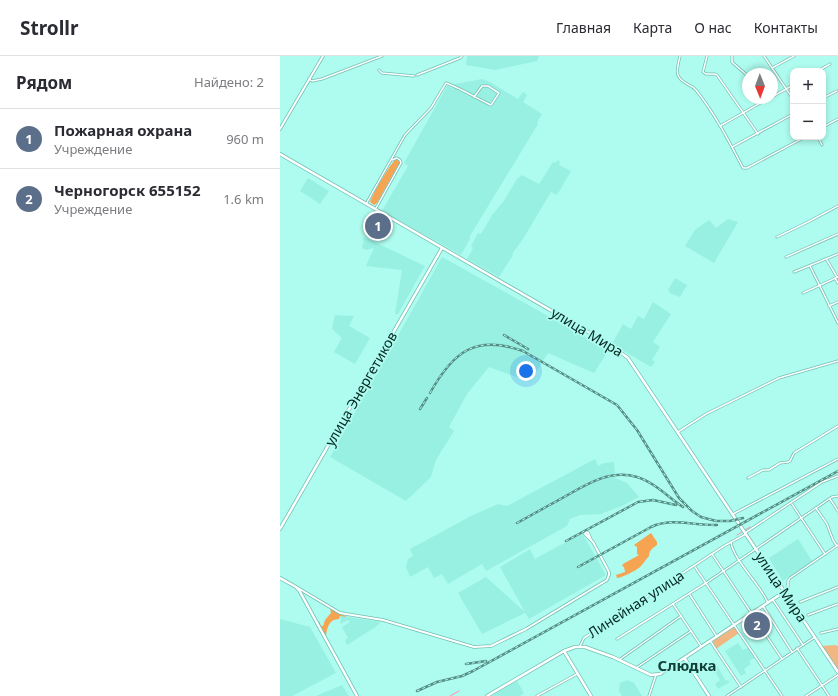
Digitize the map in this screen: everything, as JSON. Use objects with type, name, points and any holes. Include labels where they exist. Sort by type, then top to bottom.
[{"type":"main road","name":"улица Мира","points":[[280,154],[625,355],[733,514],[838,673]]},
{"type":"main road","name":"улица Энергетиков","points":[[280,529],[442,248]]},
{"type":"main road","points":[[280,578],[296,587],[357,696]]},
{"type":"main road","points":[[580,646],[619,660],[648,674],[656,676],[685,659],[784,592]]},
{"type":"main road","name":"Линейная улица","points":[[487,696],[564,651],[580,646]]},
{"type":"main road","points":[[564,651],[591,696]]},
{"type":"main road","points":[[685,659],[709,696]]},
{"type":"street","points":[[280,129],[323,56]]},
{"type":"street","points":[[309,79],[312,81],[322,79],[382,56]]},
{"type":"street","points":[[680,56],[677,73],[678,77],[695,89],[708,106],[743,168],[747,168],[799,140]]},
{"type":"street","points":[[706,56],[703,72],[706,74],[717,75],[758,134]]},
{"type":"street","points":[[732,56],[732,62],[742,71]]},
{"type":"street","points":[[764,56],[772,68],[794,56]]},
{"type":"street","points":[[379,70],[382,73],[416,75],[462,57]]},
{"type":"street","points":[[823,68],[830,64]]},
{"type":"street","points":[[778,77],[790,95]]},
{"type":"street","points":[[366,204],[405,135],[431,108],[446,83],[474,97],[490,105],[499,93],[488,86],[482,86],[474,97]]},
{"type":"street","points":[[778,93],[790,87]]},
{"type":"street","points":[[826,96],[837,91]]},
{"type":"street","points":[[720,126],[759,104]]},
{"type":"street","points":[[732,147],[790,116]]},
{"type":"street","points":[[826,125],[838,118]]},
{"type":"street","points":[[820,140],[822,145]]},
{"type":"street","points":[[375,209],[401,163],[397,158],[392,160]]},
{"type":"street","points":[[777,237],[838,206]]},
{"type":"street","points":[[786,257],[838,234]]},
{"type":"street","points":[[794,272],[827,260],[838,254]]},
{"type":"street","points":[[827,260],[837,277],[838,283]]},
{"type":"street","points":[[810,266],[838,324]]},
{"type":"street","points":[[803,293],[837,277]]},
{"type":"street","points":[[829,306],[838,302]]},
{"type":"street","points":[[678,432],[706,414],[779,378],[838,361]]},
{"type":"street","points":[[748,478],[763,470],[769,470],[780,463],[790,461],[794,453],[838,426]]},
{"type":"street","points":[[733,514],[838,459]]},
{"type":"street","name":"Линейная улица","points":[[580,646],[584,638],[791,504],[822,482],[838,476]]},
{"type":"street","points":[[617,639],[706,584],[816,508],[838,496]]},
{"type":"street","points":[[830,499],[838,511]]},
{"type":"street","points":[[791,504],[825,554]]},
{"type":"street","points":[[784,592],[789,589],[788,581],[790,578],[838,546],[833,540],[827,524],[816,508]]},
{"type":"street","points":[[296,587],[340,613],[383,620],[470,646],[481,648],[488,647],[526,629],[607,580],[609,575],[608,572],[591,540]]},
{"type":"street","points":[[731,542],[740,560],[768,603]]},
{"type":"street","points":[[712,554],[782,659]]},
{"type":"street","points":[[695,566],[782,696]]},
{"type":"street","points":[[800,602],[838,587]]},
{"type":"street","points":[[689,594],[717,637]]},
{"type":"street","points":[[773,600],[803,645]]},
{"type":"street","points":[[673,604],[702,647]]},
{"type":"street","points":[[808,614],[838,604]]},
{"type":"street","points":[[763,606],[792,652]]},
{"type":"street","points":[[619,660],[681,616]]},
{"type":"street","points":[[821,633],[838,629]]},
{"type":"street","points":[[636,668],[691,631]]},
{"type":"street","points":[[727,696],[814,637]]},
{"type":"street","points":[[711,641],[741,687]]},
{"type":"street","points":[[797,648],[829,696]]},
{"type":"street","points":[[806,696],[838,673]]},
{"type":"street","points":[[537,696],[577,674]]},
{"type":"street","points":[[650,696],[656,676]]},
{"type":"shaded area","points":[[467,56],[539,56],[537,61],[495,70],[466,65]]},
{"type":"shaded area","points":[[482,79],[490,82],[518,99],[523,92],[527,95],[523,102],[542,114],[537,123],[538,124],[470,236],[470,239],[461,255],[382,211],[408,166],[404,163],[447,86],[453,88],[455,84]]},
{"type":"shaded area","points":[[396,159],[400,162],[377,203],[374,205],[370,202],[386,172]]},
{"type":"shaded area","points":[[558,160],[560,162],[559,165],[571,171],[557,195],[551,192],[499,277],[467,259],[473,248],[471,246],[478,233],[481,234],[492,215],[503,202],[517,179],[522,175],[539,184],[553,162],[555,163]]},
{"type":"shaded area","points":[[308,178],[329,191],[320,204],[300,191]]},
{"type":"shaded area","points":[[728,219],[738,222],[714,263],[685,246],[695,230],[709,220],[716,228]]},
{"type":"shaded area","points":[[364,237],[425,266],[398,314],[395,314],[402,270],[366,266],[374,248],[366,250],[362,248],[364,241],[362,240]]},
{"type":"shaded area","points":[[442,257],[609,350],[594,373],[548,353],[530,382],[489,367],[467,394],[449,427],[454,431],[436,460],[431,477],[406,501],[330,457]]},
{"type":"shaded area","points":[[675,278],[687,285],[680,297],[669,293],[670,292],[668,290]]},
{"type":"shaded area","points":[[653,302],[671,314],[653,342],[660,347],[652,360],[655,362],[651,367],[612,344],[623,324],[631,329],[638,316],[644,319]]},
{"type":"shaded area","points":[[335,315],[354,316],[349,326],[370,338],[355,364],[334,352],[342,338],[332,329]]},
{"type":"shaded area","points":[[595,459],[598,466],[604,463],[614,462],[615,478],[627,483],[639,497],[603,514],[580,515],[570,519],[567,526],[486,571],[482,564],[448,584],[442,574],[434,578],[428,567],[410,577],[406,567],[408,559],[413,556],[410,549],[471,516],[498,504],[507,506]]},
{"type":"shaded area","points":[[582,533],[606,575],[529,619],[525,613],[482,634],[458,593],[486,577],[525,612],[500,567],[530,549],[535,559]]},
{"type":"shaded area","points":[[651,533],[657,542],[657,545],[650,551],[649,556],[637,570],[617,578],[616,575],[625,572],[624,567],[622,566],[623,564],[639,555],[637,554],[637,547],[634,545]]},
{"type":"shaded area","points":[[798,539],[812,561],[783,581],[769,558]]},
{"type":"shaded area","points":[[330,609],[347,617],[340,616],[339,619],[331,622],[326,636],[319,624],[319,621],[321,626],[323,626],[325,620],[331,613]]},
{"type":"shaded area","points":[[341,616],[381,622],[347,645],[345,640],[348,638],[342,627],[350,622],[348,620],[340,624]]},
{"type":"shaded area","points":[[280,619],[310,627],[336,673],[292,696],[280,696]]},
{"type":"shaded area","points":[[734,627],[739,633],[716,649],[713,641]]},
{"type":"shaded area","points":[[738,643],[743,650],[748,648],[755,658],[749,661],[751,664],[744,669],[746,673],[741,676],[725,651]]},
{"type":"shaded area","points":[[822,646],[838,646],[838,670]]},
{"type":"shaded area","points":[[714,661],[726,681],[728,680],[730,682],[718,689],[715,684],[720,680],[713,668],[711,669],[708,664]]},
{"type":"shaded area","points":[[627,680],[634,683],[642,696],[622,696],[619,691],[620,683]]},
{"type":"shaded area","points":[[517,681],[524,693],[520,696],[493,695]]},
{"type":"shaded area","points":[[342,685],[349,696],[316,696]]},
{"type":"waterway","points":[[745,530],[750,527]]},
{"type":"waterway","points":[[737,535],[742,532]]},
{"type":"waterway","points":[[747,533],[756,547]]},
{"type":"waterway","points":[[773,572],[785,590]]},
{"type":"waterway","points":[[787,592],[789,597]]},
{"type":"waterway","points":[[450,696],[459,691]]},
{"type":"railway","points":[[504,335],[528,349]]},
{"type":"railway","points":[[430,393],[447,367],[467,350],[479,346],[491,345],[506,346],[523,351],[617,405],[637,430],[679,498],[692,511],[701,517],[716,521],[730,521],[743,518]]},
{"type":"railway","points":[[420,409],[427,398]]},
{"type":"railway","points":[[417,691],[437,682],[462,676],[473,671],[838,471]]},
{"type":"railway","points":[[517,523],[594,481],[615,475],[626,475],[643,479],[683,507]]},
{"type":"railway","points":[[566,541],[638,502],[653,500],[676,505]]},
{"type":"railway","points":[[578,567],[659,524],[675,522],[717,525]]},
{"type":"railway","points":[[466,664],[486,661]]},
{"type":"place","name":"Пожарная охрана","points":[[378,226]]},
{"type":"place","name":"Черногорск 655152","points":[[757,625]]},
{"type":"district","name":"Слюдка","points":[[687,666]]}]
